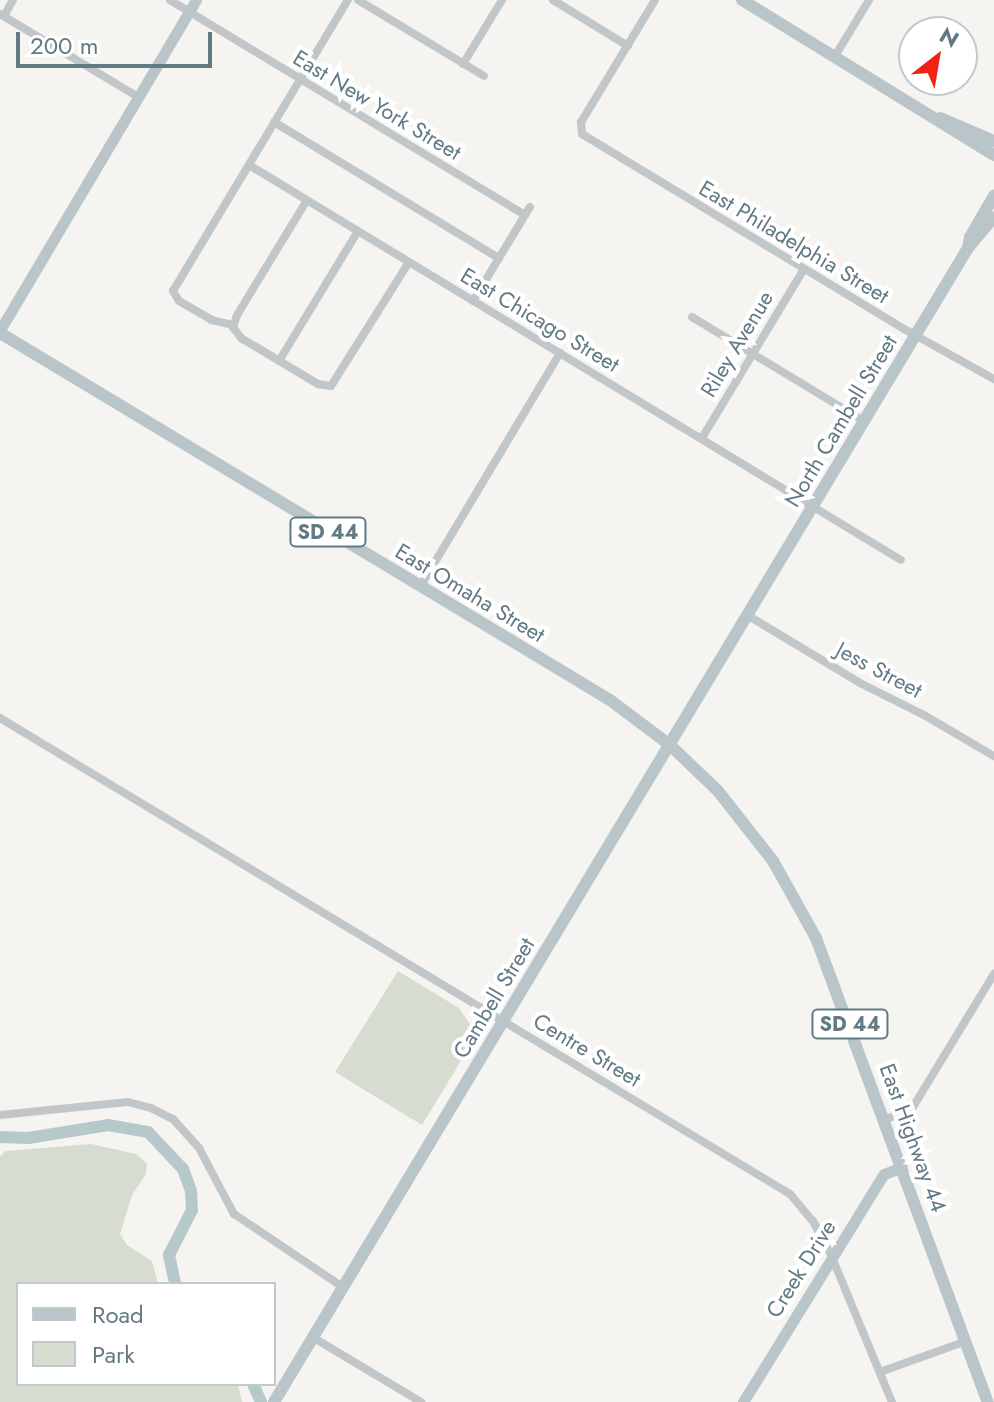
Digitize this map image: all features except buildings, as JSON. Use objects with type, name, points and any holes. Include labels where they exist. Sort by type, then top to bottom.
[{"type":"main road","points":[[0,331],[196,0]]},
{"type":"main road","points":[[742,0],[994,155]]},
{"type":"main road","points":[[934,116],[994,141]]},
{"type":"main road","points":[[981,148],[994,161]]},
{"type":"main road","points":[[991,216],[994,187]]},
{"type":"main road","name":"North Cambell Street","points":[[968,248],[985,232],[994,196]]},
{"type":"main road","name":"North Cambell Street","points":[[747,615],[968,248],[991,216]]},
{"type":"main road","name":"East Omaha Street","points":[[0,331],[610,700],[670,745]]},
{"type":"main road","name":"Cambell Street","points":[[274,1402],[747,615]]},
{"type":"main road","name":"East Highway 44","points":[[670,745],[749,827],[795,897],[836,986],[988,1402]]},
{"type":"main road","name":"Creek Drive","points":[[743,1402],[831,1255],[884,1174],[902,1167]]},
{"type":"street","points":[[13,0],[2,15],[138,97]]},
{"type":"street","name":"East New York Street","points":[[170,0],[528,211],[499,258]]},
{"type":"street","points":[[233,325],[212,320],[179,301],[173,291],[348,0]]},
{"type":"street","points":[[358,0],[484,76]]},
{"type":"street","points":[[463,64],[502,0]]},
{"type":"street","points":[[553,0],[628,46],[655,0]]},
{"type":"street","points":[[835,56],[869,0]]},
{"type":"street","name":"East Philadelphia Street","points":[[628,46],[581,122],[580,131],[586,138],[994,379]]},
{"type":"street","points":[[274,122],[499,258],[473,301]]},
{"type":"street","name":"East Chicago Street","points":[[249,165],[901,560]]},
{"type":"street","points":[[233,325],[307,200]]},
{"type":"street","points":[[279,361],[358,231]]},
{"type":"street","points":[[233,325],[237,335],[279,361],[318,384],[333,384],[409,262]]},
{"type":"street","name":"Riley Avenue","points":[[702,438],[804,269]]},
{"type":"street","points":[[692,317],[864,421]]},
{"type":"street","points":[[420,587],[560,353]]},
{"type":"street","name":"Jess Street","points":[[747,615],[860,683],[924,715],[994,756]]},
{"type":"street","name":"Centre Street","points":[[0,718],[790,1194],[813,1221],[831,1255],[892,1402]]},
{"type":"street","points":[[885,1120],[913,1107],[994,974]]},
{"type":"street","points":[[0,1115],[128,1102],[151,1108],[173,1119],[199,1148],[234,1214],[344,1288]]},
{"type":"street","points":[[314,1338],[421,1402]]},
{"type":"street","points":[[880,1372],[966,1341]]},
{"type":"green space","points":[[398,971],[459,1008],[474,1030],[473,1041],[422,1125],[335,1072]]},
{"type":"green space","points":[[91,1144],[136,1154],[147,1164],[146,1174],[132,1195],[120,1234],[127,1245],[152,1261],[157,1282],[16,1282],[16,1386],[238,1386],[242,1402],[0,1402],[0,1157],[5,1151]]},
{"type":"waterway","points":[[0,1137],[28,1138],[108,1125],[148,1132],[183,1169],[191,1191],[192,1210],[169,1255],[175,1282]]},
{"type":"waterway","points":[[254,1386],[261,1402]]}]
